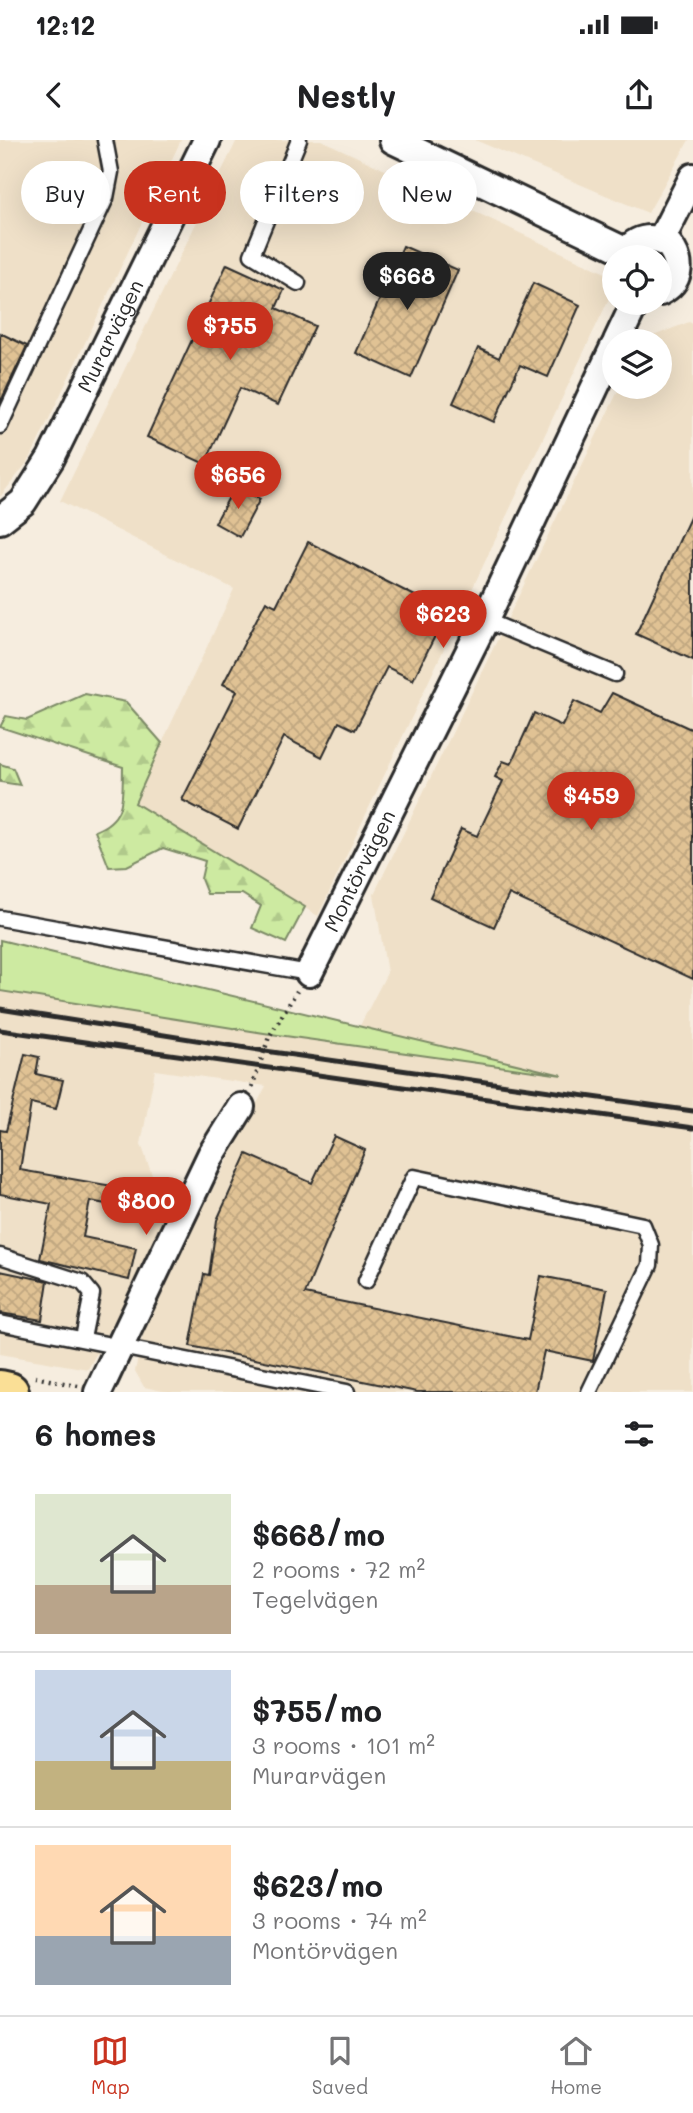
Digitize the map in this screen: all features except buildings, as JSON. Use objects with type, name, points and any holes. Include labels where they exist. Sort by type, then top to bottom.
[{"type":"highway","points":[[0,1390],[9,1392]]},
{"type":"street","name":"Murarvägen","points":[[0,520],[23,502],[51,458],[207,140]]},
{"type":"street","points":[[393,140],[608,245]]},
{"type":"street","points":[[661,240],[693,177]]},
{"type":"street","points":[[636,245],[642,240],[661,240],[675,253],[678,262],[676,285]]},
{"type":"street","name":"Montörvägen","points":[[309,973],[485,620],[602,372]]},
{"type":"street","points":[[99,1392],[211,1155],[241,1107]]},
{"type":"lane","points":[[0,426],[106,198],[111,172],[105,140]]},
{"type":"lane","points":[[298,283],[252,255],[299,140]]},
{"type":"lane","points":[[485,620],[615,674]]},
{"type":"lane","points":[[0,918],[309,973]]},
{"type":"lane","points":[[366,1281],[414,1177],[643,1225],[651,1245],[650,1265],[589,1392]]},
{"type":"lane","points":[[0,1256],[82,1282],[92,1294],[83,1338]]},
{"type":"lane","points":[[0,1323],[347,1392]]},
{"type":"path","points":[[241,1107],[261,1067],[269,1037],[309,973]]},
{"type":"shaded area","points":[[0,140],[181,140],[171,161],[124,161],[124,224],[141,224],[30,459],[0,497]]},
{"type":"shaded area","points":[[237,140],[321,140],[378,167],[378,224],[477,224],[477,213],[602,271],[602,313],[318,916],[134,803],[234,589],[60,501],[196,224],[226,224],[226,162]]},
{"type":"shaded area","points":[[475,140],[689,140],[648,213]]},
{"type":"shaded area","points":[[689,322],[693,324],[693,1392],[168,1392],[144,1387],[135,1371],[147,1316],[266,1086],[155,1070],[141,1144],[164,1209],[156,1245],[88,1369],[0,1354],[0,991],[350,1045],[387,973],[374,894],[614,399],[672,399],[671,329]]},
{"type":"green space","points":[[85,694],[126,702],[162,743],[135,803],[305,907],[286,943],[252,928],[261,906],[242,894],[207,894],[201,879],[205,861],[163,848],[127,866],[109,867],[95,831],[113,820],[118,813],[122,797],[123,767],[0,727],[6,716],[27,720]]},
{"type":"green space","points":[[0,764],[13,768],[20,785],[0,782]]},
{"type":"green space","points":[[0,940],[562,1075],[264,1033],[0,991]]},
{"type":"railway","points":[[0,1009],[265,1051],[693,1111]]},
{"type":"railway","points":[[0,1030],[693,1128]]}]
